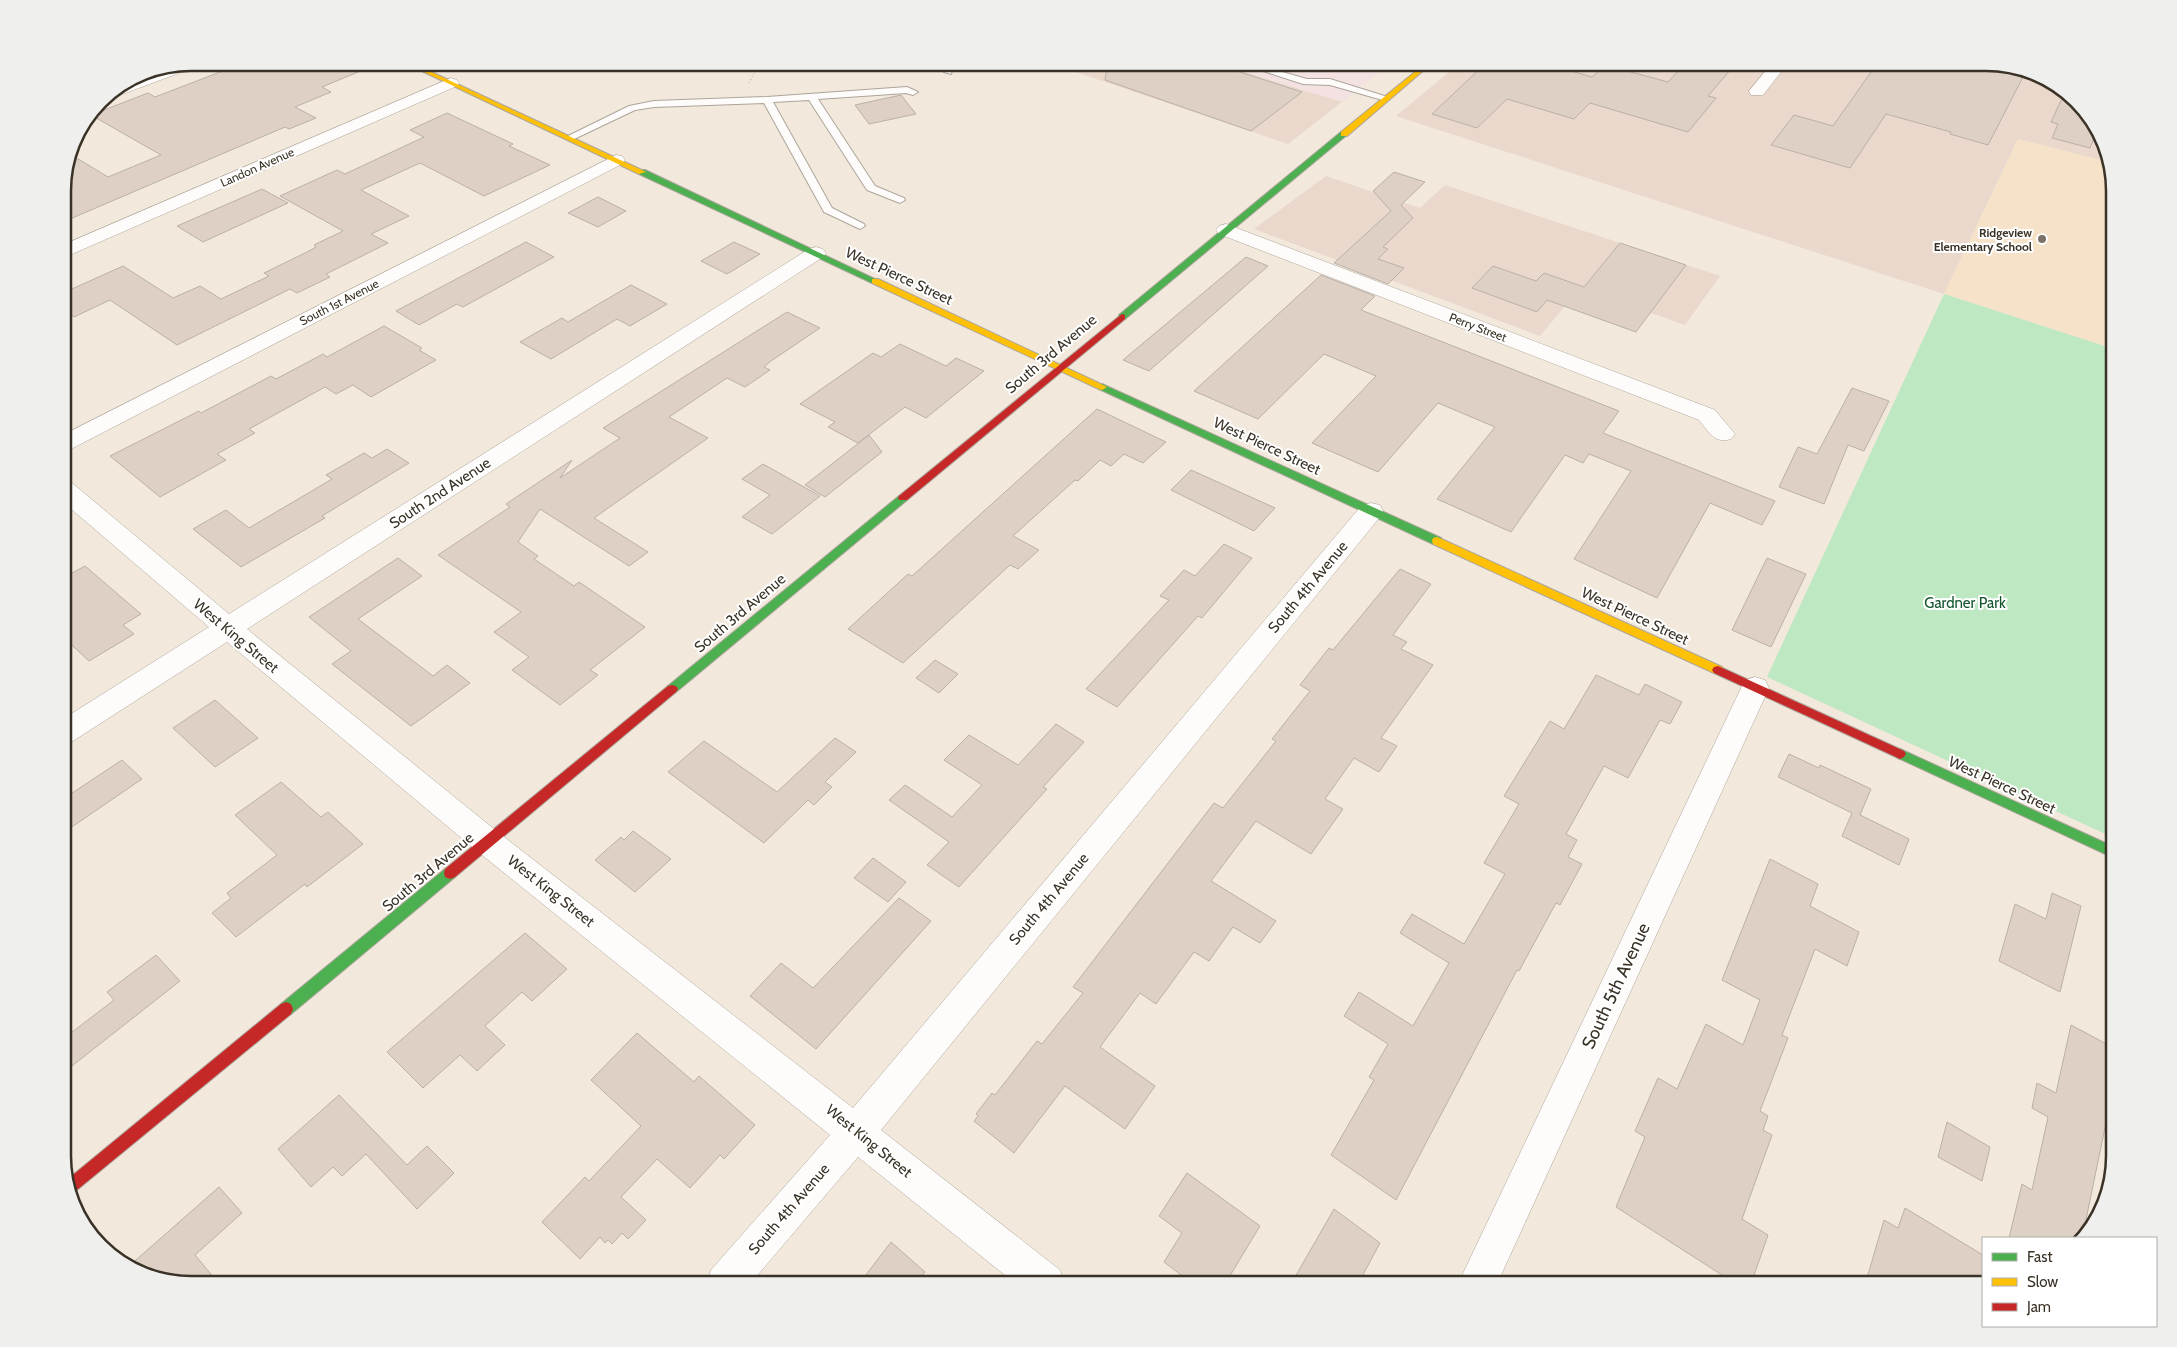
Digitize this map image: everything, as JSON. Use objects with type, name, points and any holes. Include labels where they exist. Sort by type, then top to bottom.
[{"type":"street","name":"West Pierce Street","points":[[427,71],[1059,367],[2106,849]]},
{"type":"street","name":"South 3rd Avenue","points":[[75,1183],[1419,71]]},
{"type":"street","points":[[1757,91],[1773,71]]},
{"type":"street","name":"Landon Avenue","points":[[72,248],[451,82]]},
{"type":"street","name":"South 1st Avenue","points":[[72,439],[616,160]]},
{"type":"street","name":"Perry Street","points":[[1226,230],[1708,415],[1723,434]]},
{"type":"street","name":"South 2nd Avenue","points":[[72,728],[816,253]]},
{"type":"street","name":"West King Street","points":[[72,497],[227,629],[488,842],[857,1131],[1036,1276]]},
{"type":"street","name":"South 4th Avenue","points":[[732,1276],[857,1131],[1371,511]]},
{"type":"street","name":"South 5th Avenue","points":[[1481,1276],[1755,688]]},
{"type":"lane","points":[[1271,71],[1306,82],[1330,82],[1386,98]]},
{"type":"lane","points":[[569,138],[632,108],[654,104],[755,101],[907,90],[913,92]]},
{"type":"lane","points":[[812,97],[871,188],[900,200]]},
{"type":"lane","points":[[767,100],[828,210],[860,226]]},
{"type":"path","points":[[755,101],[749,83],[756,71]]},
{"type":"shaded area","points":[[1073,71],[1241,71],[1342,102],[1288,144]]},
{"type":"shaded area","points":[[1242,71],[1382,71],[1342,102]]},
{"type":"shaded area","points":[[1450,71],[2001,72],[2031,80],[2059,96],[2081,118],[2090,131],[2101,160],[2018,139],[1944,294],[1396,116]]},
{"type":"shaded area","name":"Ridgeview Elementary School","points":[[2018,139],[2101,160],[2105,184],[2105,346],[1944,294]]},
{"type":"shaded area","points":[[1326,176],[1420,208],[1445,185],[1720,276],[1685,325],[1580,288],[1540,336],[1254,229]]},
{"type":"green space","name":"Gardner Park","points":[[1944,294],[2105,346],[2106,834],[1767,677]]},
{"type":"building","points":[[223,71],[361,71],[322,87],[331,92],[295,107],[316,118],[289,129],[285,127],[72,218],[72,184],[76,158],[108,177],[161,155],[97,118],[103,110],[148,93],[155,97]]},
{"type":"building","points":[[1106,71],[1237,71],[1302,92],[1251,131],[1105,80]]},
{"type":"building","points":[[1477,71],[1571,71],[1592,77],[1598,71],[1627,71],[1668,82],[1678,71],[1729,71],[1708,96],[1716,98],[1688,132],[1590,103],[1574,119],[1507,99],[1477,128],[1432,114]]},
{"type":"building","points":[[1872,71],[1985,71],[2001,72],[2023,77],[1988,145],[1950,134],[1951,132],[1886,114],[1850,168],[1771,145],[1794,115],[1833,126]]},
{"type":"building","points":[[901,95],[916,114],[869,124],[855,105]]},
{"type":"building","points":[[2062,99],[2081,118],[2090,131],[2094,139],[2090,148],[2052,138],[2058,124],[2051,122]]},
{"type":"building","points":[[447,113],[513,144],[509,146],[550,165],[484,196],[420,163],[361,190],[409,216],[371,234],[388,243],[326,274],[330,277],[297,293],[290,289],[177,345],[110,300],[74,317],[72,316],[72,289],[123,266],[173,298],[200,286],[221,299],[269,276],[264,273],[307,252],[316,247],[314,245],[343,231],[280,196],[337,170],[345,174],[424,137],[410,130]]},
{"type":"building","points":[[1394,172],[1425,182],[1401,205],[1413,218],[1383,247],[1388,249],[1378,259],[1404,268],[1388,284],[1334,263],[1391,211],[1373,191]]},
{"type":"building","points":[[262,189],[288,203],[203,242],[177,226]]},
{"type":"building","points":[[598,197],[626,211],[598,227],[568,213]]},
{"type":"building","points":[[526,242],[554,257],[463,307],[457,304],[419,325],[396,311]]},
{"type":"building","points":[[734,242],[760,254],[727,274],[701,261]]},
{"type":"building","points":[[1620,243],[1686,265],[1636,332],[1547,300],[1537,312],[1472,288],[1493,266],[1536,281],[1544,273],[1584,287]]},
{"type":"building","points":[[1246,257],[1268,266],[1149,371],[1123,360]]},
{"type":"building","points":[[1321,275],[1375,296],[1361,310],[1619,411],[1603,433],[1775,501],[1762,525],[1710,503],[1657,598],[1574,559],[1631,471],[1589,454],[1583,463],[1565,455],[1511,532],[1437,499],[1495,427],[1438,403],[1378,472],[1312,443],[1376,376],[1324,354],[1258,419],[1194,391]]},
{"type":"building","points":[[631,285],[667,304],[630,326],[617,319],[551,359],[520,342],[562,318],[568,322]]},
{"type":"building","points":[[787,312],[820,328],[771,361],[764,367],[770,370],[745,387],[727,378],[669,417],[708,438],[594,518],[648,552],[629,566],[540,509],[518,542],[538,556],[534,559],[574,586],[579,582],[645,627],[590,670],[598,675],[560,705],[512,670],[529,657],[494,632],[521,612],[438,555],[510,507],[506,504],[572,460],[560,478],[620,438],[603,428]]},
{"type":"building","points":[[384,326],[422,348],[419,350],[436,360],[371,397],[353,385],[336,394],[325,387],[249,429],[255,433],[217,454],[226,460],[160,497],[110,456],[199,411],[201,413],[271,376],[276,379],[323,354],[327,357]]},
{"type":"building","points":[[900,344],[946,366],[956,358],[984,371],[926,418],[905,407],[858,443],[828,427],[835,422],[800,404],[873,353],[881,357]]},
{"type":"building","points":[[1852,388],[1889,401],[1864,451],[1848,445],[1824,504],[1779,487],[1798,447],[1817,454]]},
{"type":"building","points":[[1097,409],[1166,442],[1143,463],[1124,454],[1111,466],[1100,460],[1078,481],[1075,480],[1013,536],[1039,550],[1018,569],[1010,565],[903,663],[848,629],[908,574],[912,576]]},
{"type":"building","points":[[869,435],[882,452],[825,497],[805,485]]},
{"type":"building","points":[[387,449],[409,463],[322,516],[325,518],[241,567],[193,529],[226,510],[249,528],[332,479],[326,475],[364,453],[372,458]]},
{"type":"building","points":[[763,464],[820,496],[772,534],[742,517],[770,495],[742,479]]},
{"type":"building","points":[[1191,470],[1275,508],[1254,531],[1171,490]]},
{"type":"building","points":[[1224,544],[1252,558],[1202,618],[1198,616],[1117,707],[1086,689],[1169,600],[1160,596],[1184,570],[1195,576]]},
{"type":"building","points":[[398,558],[422,576],[358,619],[433,676],[447,665],[470,683],[411,726],[332,664],[351,651],[309,617]]},
{"type":"building","points":[[1767,558],[1806,574],[1771,647],[1732,630]]},
{"type":"building","points":[[85,566],[141,614],[123,625],[134,634],[89,661],[72,645],[72,573]]},
{"type":"building","points":[[1400,569],[1431,584],[1393,635],[1407,642],[1401,649],[1433,665],[1381,738],[1397,746],[1379,772],[1354,758],[1325,799],[1343,809],[1311,854],[1256,821],[1211,881],[1276,921],[1260,943],[1233,927],[1209,961],[1194,952],[1156,1004],[1140,993],[1100,1047],[1155,1086],[1125,1129],[1065,1086],[1014,1153],[974,1121],[978,1116],[976,1114],[992,1093],[995,1095],[1037,1041],[1042,1044],[1083,993],[1073,987],[1214,803],[1223,808],[1276,741],[1272,739],[1310,691],[1300,685],[1329,648],[1333,650]]},
{"type":"building","points":[[935,660],[958,674],[939,693],[916,678]]},
{"type":"building","points":[[1596,675],[1639,695],[1645,684],[1682,702],[1670,724],[1660,720],[1628,778],[1604,766],[1566,834],[1577,840],[1568,857],[1582,864],[1560,905],[1556,903],[1519,971],[1517,970],[1396,1200],[1331,1155],[1374,1080],[1369,1077],[1388,1044],[1344,1016],[1359,992],[1413,1026],[1449,963],[1400,933],[1412,914],[1464,944],[1505,874],[1484,863],[1519,804],[1504,796],[1550,721],[1564,729]]},
{"type":"building","points":[[215,700],[258,738],[215,767],[173,728]]},
{"type":"building","points":[[1056,724],[1084,742],[1043,787],[1047,789],[959,887],[927,865],[949,842],[889,800],[905,785],[952,817],[982,785],[944,760],[969,735],[1018,765]]},
{"type":"building","points":[[835,738],[856,752],[825,782],[832,787],[814,805],[808,800],[764,843],[668,772],[704,741],[777,792]]},
{"type":"building","points":[[1789,754],[1819,768],[1820,765],[1871,789],[1860,815],[1909,839],[1899,865],[1842,836],[1852,813],[1778,777]]},
{"type":"building","points":[[122,760],[142,779],[72,827],[72,793]]},
{"type":"building","points":[[281,782],[321,817],[328,812],[363,844],[307,887],[305,884],[236,937],[212,913],[231,898],[227,893],[277,855],[235,815]]},
{"type":"building","points":[[633,831],[671,859],[635,892],[595,860],[621,837],[624,840]]},
{"type":"building","points":[[873,858],[906,882],[888,902],[854,878]]},
{"type":"building","points":[[1770,859],[1818,884],[1810,906],[1859,932],[1847,966],[1815,949],[1782,1035],[1788,1038],[1760,1111],[1768,1116],[1763,1130],[1772,1135],[1742,1219],[1768,1235],[1754,1276],[1724,1276],[1616,1207],[1645,1137],[1635,1131],[1658,1078],[1677,1089],[1706,1024],[1743,1045],[1760,1000],[1722,980]]},
{"type":"building","points":[[2052,893],[2081,906],[2060,992],[1999,961],[2015,904],[2046,919]]},
{"type":"building","points":[[899,898],[931,921],[816,1049],[750,996],[781,963],[813,988]]},
{"type":"building","points":[[525,933],[567,969],[532,1001],[522,992],[485,1026],[505,1045],[477,1071],[460,1055],[423,1088],[387,1052]]},
{"type":"building","points":[[156,955],[180,981],[72,1066],[72,1032],[114,1000],[107,992]]},
{"type":"building","points":[[2071,1025],[2106,1044],[2106,1123],[2085,1223],[2073,1237],[2009,1237],[2022,1184],[2032,1190],[2048,1117],[2032,1108],[2037,1083],[2056,1093]]},
{"type":"building","points":[[637,1033],[694,1082],[699,1076],[755,1125],[724,1159],[720,1155],[690,1188],[657,1159],[621,1197],[646,1220],[628,1239],[622,1233],[612,1244],[608,1240],[605,1243],[600,1237],[580,1259],[542,1222],[585,1177],[589,1181],[641,1126],[591,1080]]},
{"type":"building","points":[[339,1095],[407,1165],[427,1146],[454,1173],[417,1209],[366,1154],[342,1176],[333,1167],[311,1187],[278,1149]]},
{"type":"building","points":[[1947,1122],[1990,1147],[1982,1181],[1938,1157]]},
{"type":"building","points":[[1187,1173],[1260,1226],[1230,1276],[1182,1276],[1164,1262],[1182,1233],[1159,1216]]},
{"type":"building","points":[[219,1187],[242,1213],[195,1255],[212,1276],[176,1275],[161,1272],[134,1262]]},
{"type":"building","points":[[1905,1208],[1982,1254],[1982,1276],[1868,1276],[1884,1220],[1898,1228]]},
{"type":"building","points":[[1334,1209],[1380,1243],[1362,1276],[1296,1276]]},
{"type":"building","points":[[891,1242],[925,1272],[922,1276],[865,1276]]},
{"type":"traffic: fast","points":[[1122,317],[1344,134]]},
{"type":"traffic: fast","points":[[642,172],[875,281]]},
{"type":"traffic: fast","points":[[1102,387],[1437,541]]},
{"type":"traffic: fast","points":[[672,689],[903,498]]},
{"type":"traffic: fast","points":[[1900,754],[2106,849]]},
{"type":"traffic: fast","points":[[286,1009],[450,873]]},
{"type":"traffic: slow","points":[[425,71],[642,172]]},
{"type":"traffic: slow","points":[[1344,134],[1419,71]]},
{"type":"traffic: slow","points":[[875,281],[1102,387]]},
{"type":"traffic: slow","points":[[1437,541],[1718,670]]},
{"type":"traffic: jam","points":[[903,498],[1122,317]]},
{"type":"traffic: jam","points":[[1718,670],[1900,754]]},
{"type":"traffic: jam","points":[[450,873],[672,689]]},
{"type":"traffic: jam","points":[[75,1183],[286,1009]]},
{"type":"place","name":"Ridgeview Elementary School","points":[[2042,239]]}]
